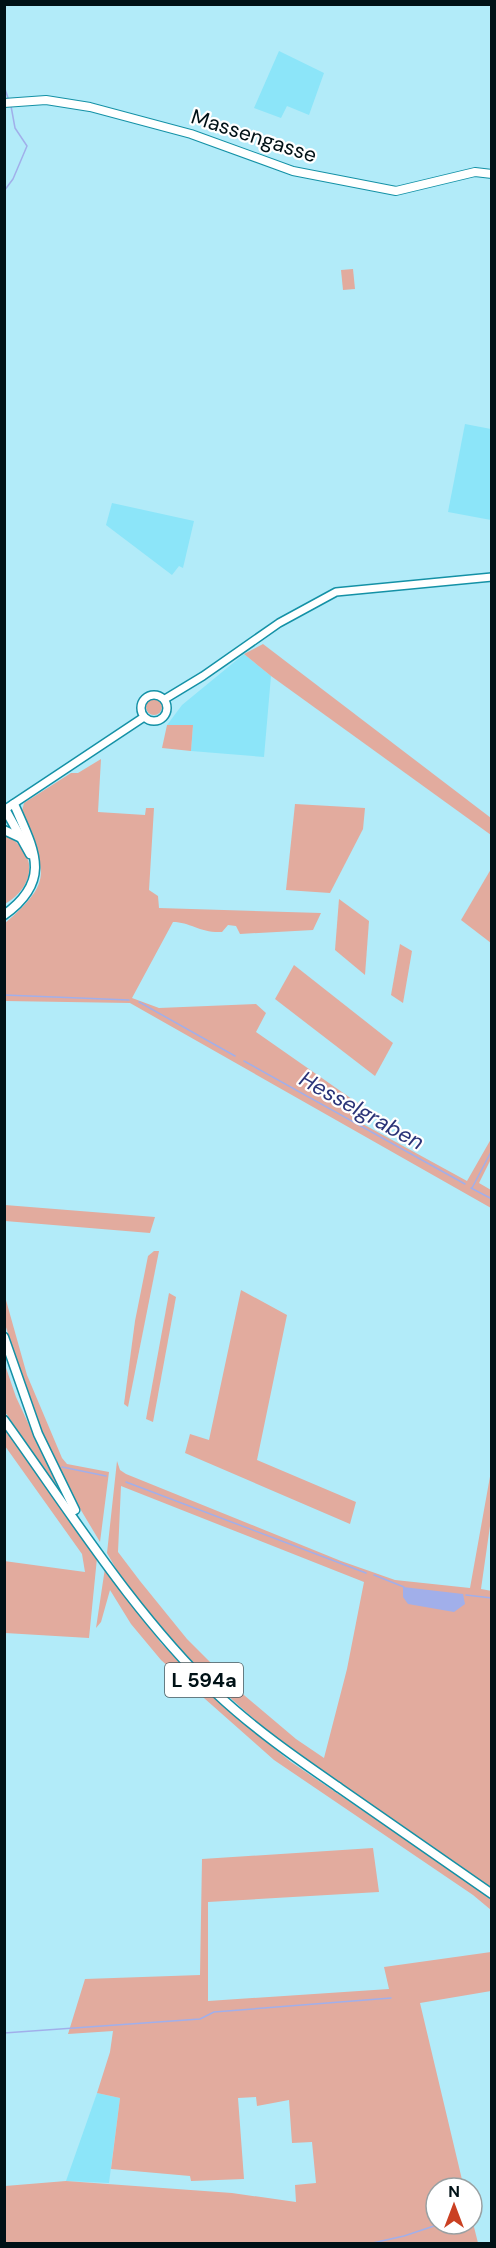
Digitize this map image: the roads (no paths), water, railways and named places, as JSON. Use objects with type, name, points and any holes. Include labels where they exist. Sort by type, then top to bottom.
[{"type":"main road","name":"Massengasse","points":[[8,103],[46,100],[90,107],[191,134],[293,171],[396,191],[475,172],[492,174]]},
{"type":"main road","points":[[4,915],[30,892],[36,873],[34,852],[14,804]]},
{"type":"main road","points":[[4,908],[19,899],[31,881],[31,858],[5,810]]},
{"type":"main road","points":[[4,830],[22,838]]},
{"type":"main road","name":"L 594a","points":[[4,1337],[42,1443],[95,1547]]},
{"type":"main road","name":"L 594a","points":[[4,1420],[153,1625],[218,1694],[285,1751],[492,1894]]},
{"type":"street","points":[[165,699],[203,676],[279,622],[336,592],[492,577]]},
{"type":"street","points":[[154,694],[165,699],[167,707],[163,717],[153,721],[144,717],[140,706],[146,697],[154,694]]},
{"type":"street","points":[[5,810],[144,717]]},
{"type":"waterway","points":[[4,86],[8,98]]},
{"type":"waterway","points":[[4,191],[13,179],[27,146],[15,128],[11,106]]},
{"type":"waterway","name":"Hesselgraben","points":[[4,995],[129,1000]]},
{"type":"waterway","name":"Hesselgraben","points":[[139,1002],[235,1056]]},
{"type":"waterway","name":"Hesselgraben","points":[[244,1061],[465,1184]]},
{"type":"waterway","points":[[472,1188],[492,1150]]},
{"type":"waterway","name":"Hesselgraben","points":[[471,1188],[492,1199]]},
{"type":"waterway","points":[[62,1467],[106,1476]]},
{"type":"waterway","points":[[126,1482],[366,1573]]},
{"type":"waterway","points":[[374,1575],[404,1587]]},
{"type":"waterway","points":[[466,1595],[492,1598]]},
{"type":"waterway","points":[[4,2033],[200,2019],[214,2012],[391,1998]]},
{"type":"waterway","points":[[368,2244],[424,2229]]}]
